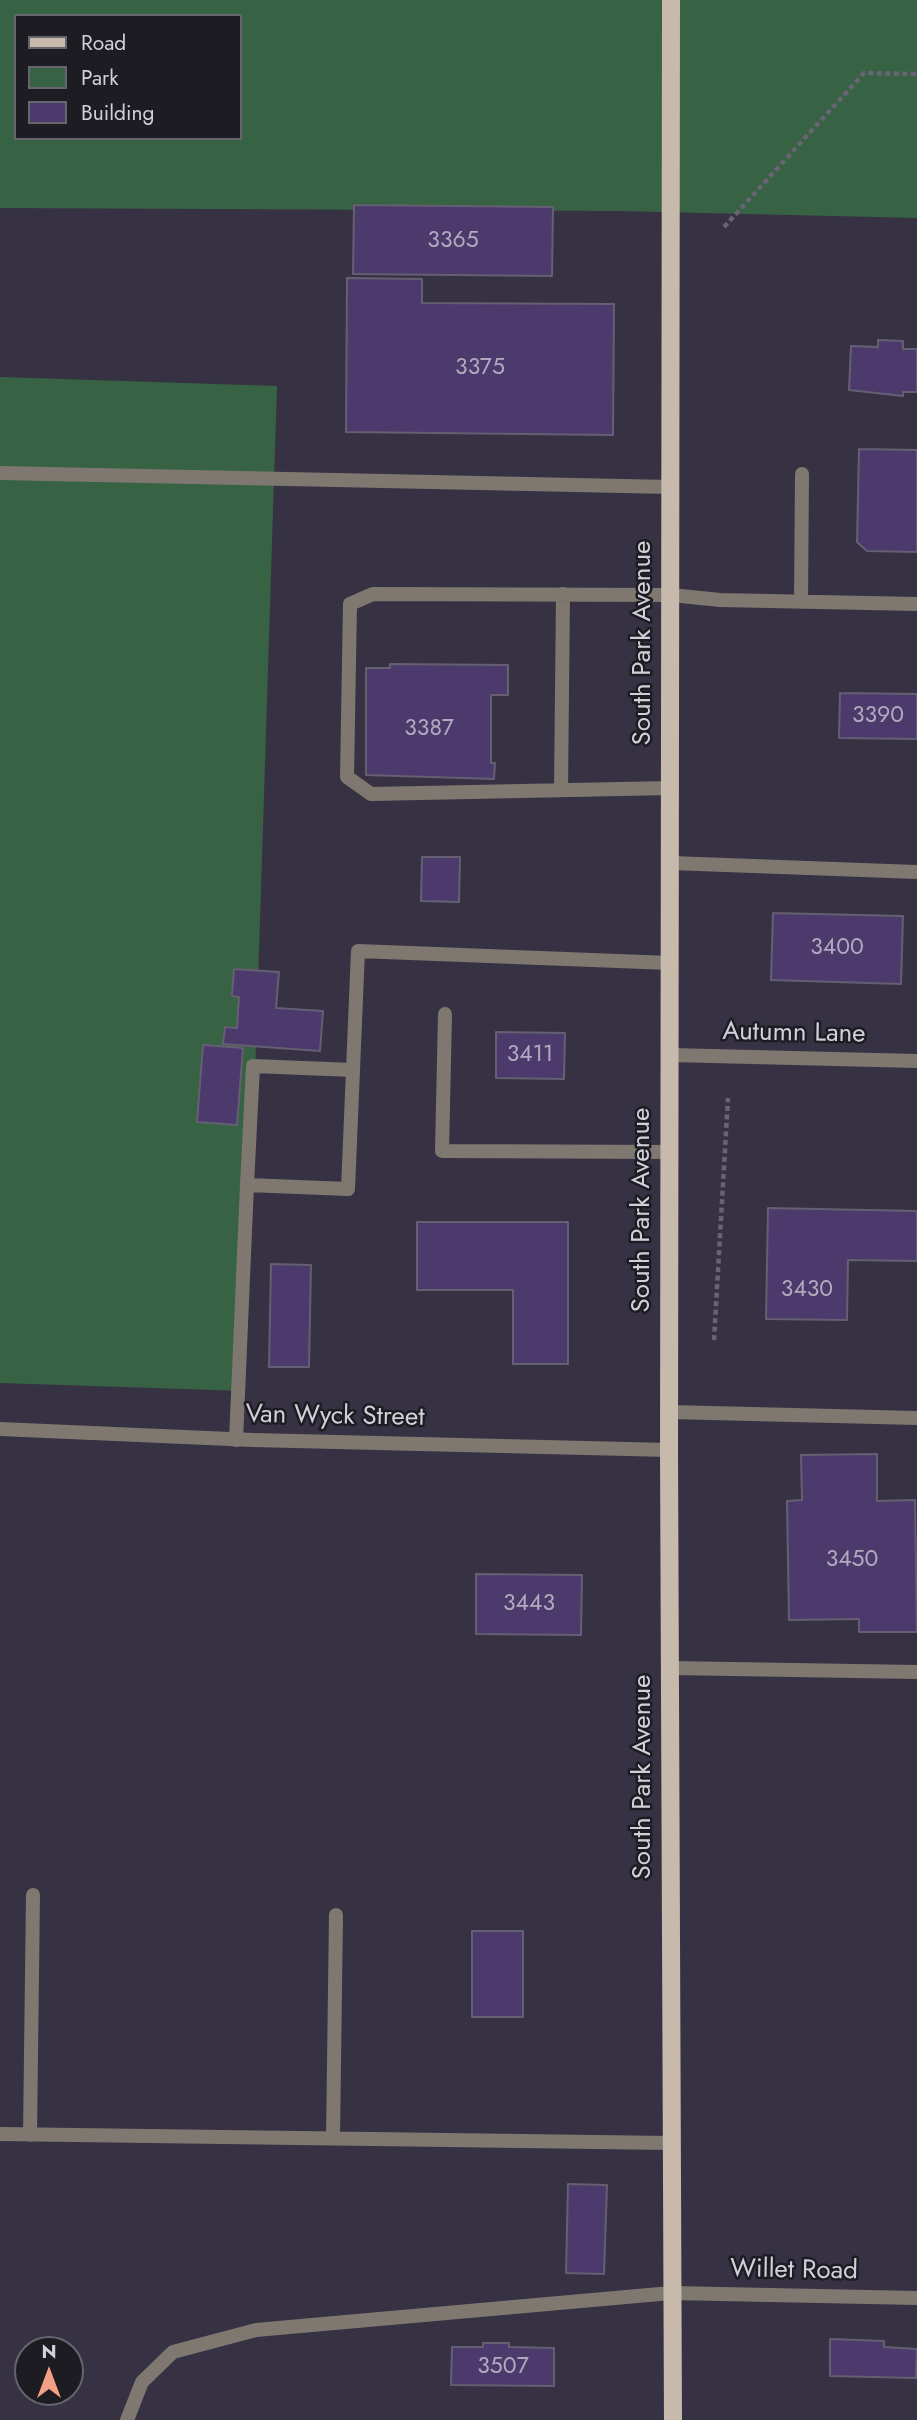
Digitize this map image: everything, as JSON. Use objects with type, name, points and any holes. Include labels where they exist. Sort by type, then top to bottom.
[{"type":"main road","name":"South Park Avenue","points":[[671,0],[669,1450],[673,2420]]},
{"type":"street","points":[[0,473],[671,487]]},
{"type":"street","points":[[801,601],[802,474]]},
{"type":"street","points":[[671,789],[371,794],[347,776],[350,604],[373,594],[563,594],[917,604]]},
{"type":"street","points":[[561,790],[563,594]]},
{"type":"street","points":[[671,863],[917,872]]},
{"type":"street","points":[[247,1185],[348,1189],[358,951],[670,964]]},
{"type":"street","points":[[445,1014],[442,1151],[670,1152]]},
{"type":"street","name":"Autumn Lane","points":[[670,1055],[917,1061]]},
{"type":"street","points":[[236,1440],[253,1066],[353,1070]]},
{"type":"street","points":[[669,1412],[917,1418]]},
{"type":"street","name":"Van Wyck Street","points":[[0,1429],[236,1440],[669,1450]]},
{"type":"street","points":[[670,1668],[917,1672]]},
{"type":"street","points":[[30,2135],[33,1895]]},
{"type":"street","points":[[332,2138],[336,1915]]},
{"type":"street","points":[[0,2134],[670,2143]]},
{"type":"street","name":"Willet Road","points":[[127,2420],[142,2382],[173,2352],[256,2330],[671,2292],[917,2298]]},
{"type":"path","points":[[723,227],[864,74],[917,74]]},
{"type":"path","points":[[714,1340],[728,1098]]},
{"type":"green space","points":[[0,0],[917,0],[917,218],[619,211],[0,208]]},
{"type":"green space","points":[[0,377],[277,386],[245,1391],[0,1383]]},
{"type":"building","points":[[354,205],[553,207],[552,276],[353,274]]},
{"type":"building","points":[[347,278],[422,279],[422,303],[614,304],[613,435],[346,432]]},
{"type":"building","points":[[878,340],[903,341],[903,349],[917,349],[917,392],[903,392],[903,396],[849,390],[851,346],[878,347]]},
{"type":"building","points":[[859,449],[917,450],[917,552],[867,551],[857,542]]},
{"type":"building","points":[[390,664],[508,665],[508,695],[491,695],[491,763],[495,763],[494,779],[366,775],[366,668],[390,668]]},
{"type":"building","points":[[840,693],[917,694],[917,739],[839,738]]},
{"type":"building","points":[[422,857],[460,857],[459,902],[421,901]]},
{"type":"building","points":[[773,913],[903,916],[901,984],[771,980]]},
{"type":"building","points":[[234,969],[279,972],[276,1008],[323,1011],[320,1051],[223,1044],[225,1027],[237,1028],[239,997],[232,996]]},
{"type":"building","points":[[496,1032],[565,1033],[564,1079],[496,1078]]},
{"type":"building","points":[[203,1045],[243,1048],[237,1125],[197,1122]]},
{"type":"building","points":[[768,1208],[917,1211],[917,1261],[848,1260],[847,1320],[766,1319]]},
{"type":"building","points":[[417,1222],[568,1222],[568,1364],[513,1364],[513,1290],[417,1290]]},
{"type":"building","points":[[271,1264],[311,1265],[309,1367],[269,1367]]},
{"type":"building","points":[[877,1454],[877,1501],[915,1500],[917,1632],[859,1632],[859,1619],[789,1620],[787,1501],[802,1500],[801,1455]]},
{"type":"building","points":[[476,1574],[582,1575],[581,1635],[476,1634]]},
{"type":"building","points":[[472,1931],[523,1931],[523,2017],[472,2017]]},
{"type":"building","points":[[568,2184],[607,2185],[604,2274],[566,2273]]},
{"type":"building","points":[[830,2339],[884,2341],[884,2347],[917,2349],[916,2378],[830,2376]]},
{"type":"building","points":[[483,2343],[509,2343],[509,2347],[554,2348],[554,2386],[451,2385],[452,2347],[483,2347]]}]
